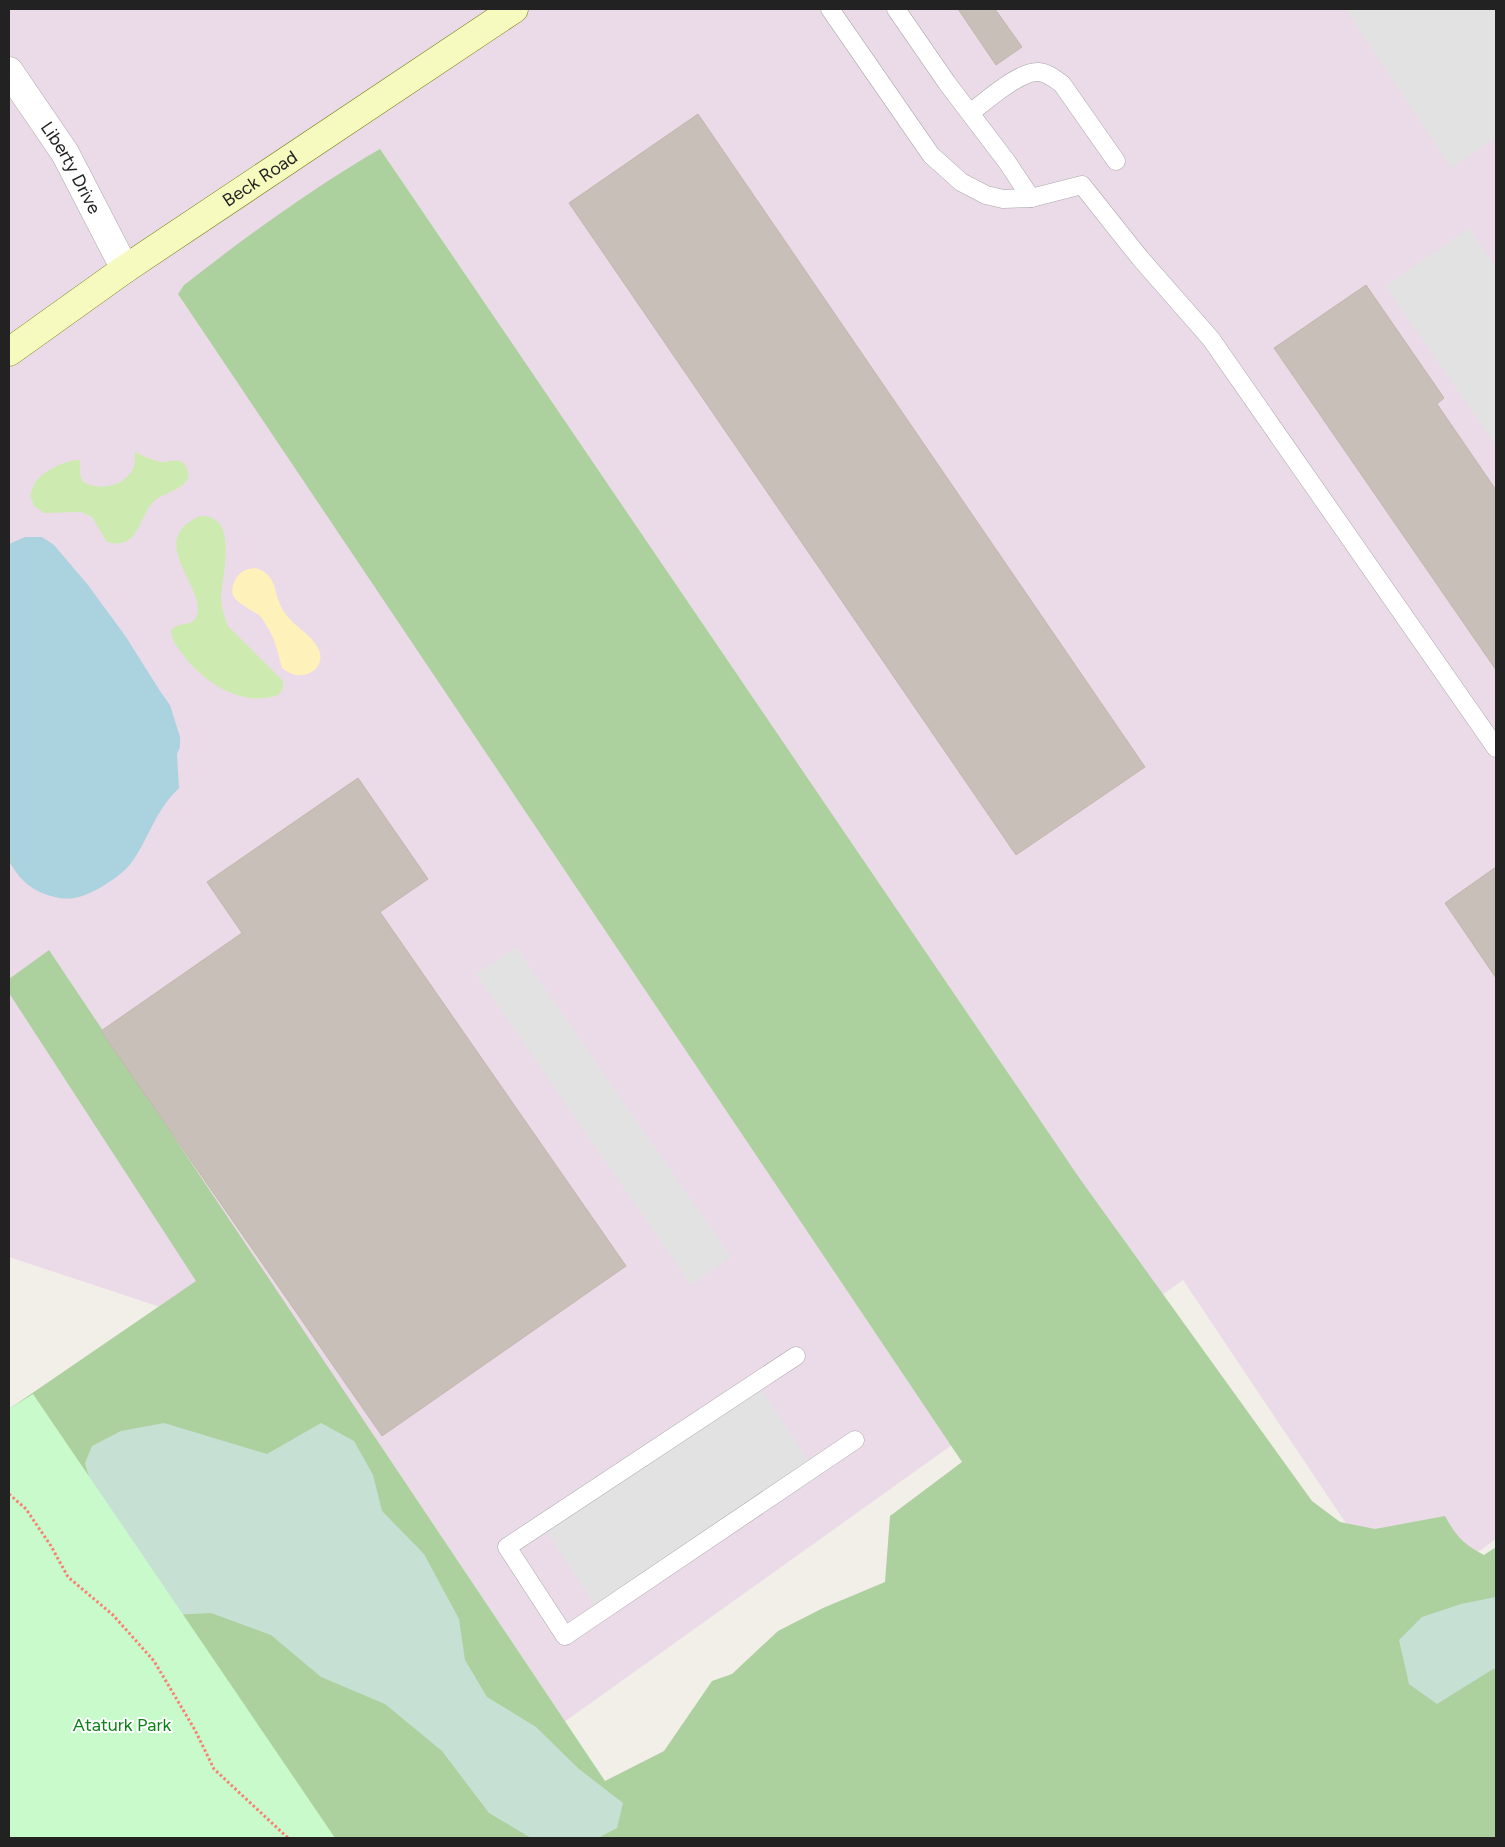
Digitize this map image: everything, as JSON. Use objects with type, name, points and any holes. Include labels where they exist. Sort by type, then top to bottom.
[{"type":"street","name":"Beck Road","points":[[9,352],[125,270],[514,9]]},
{"type":"street","name":"Liberty Drive","points":[[9,70],[65,153],[125,270]]},
{"type":"lane","points":[[830,9],[931,155],[961,182],[986,195],[1003,199],[1031,198],[1082,185],[1140,258],[1211,339],[1496,748]]},
{"type":"lane","points":[[896,9],[946,83],[1007,162],[1031,198]]},
{"type":"lane","points":[[970,113],[1018,77],[1037,71],[1051,75],[1062,84],[1116,161]]},
{"type":"lane","points":[[796,1356],[507,1547],[565,1636],[855,1440]]},
{"type":"path","points":[[9,1494],[26,1509],[51,1546],[68,1577],[113,1614],[154,1660],[214,1768],[288,1838]]},
{"type":"shaded area","points":[[9,9],[1496,9],[1496,1539],[1402,1607],[1183,1280],[560,1725],[311,1357],[9,1257]]},
{"type":"shaded area","points":[[1346,9],[1496,9],[1496,138],[1452,168]]},
{"type":"shaded area","points":[[1469,228],[1496,268],[1496,446],[1386,286]]},
{"type":"shaded area","points":[[516,947],[731,1257],[691,1285],[476,974]]},
{"type":"shaded area","points":[[757,1382],[814,1469],[599,1611],[542,1525]]},
{"type":"green space","points":[[380,149],[1080,1179],[1312,1501],[1340,1522],[1375,1529],[1445,1516],[1461,1539],[1477,1551],[1484,1555],[1496,1547],[1496,1838],[9,1838],[9,1409],[196,1281],[9,993],[9,979],[49,950],[605,1781],[664,1751],[712,1681],[732,1674],[778,1631],[823,1608],[885,1582],[890,1516],[962,1462],[178,294],[184,285],[256,231],[329,180]]},
{"type":"green space","points":[[135,452],[161,462],[178,460],[184,464],[188,475],[187,481],[183,485],[154,501],[132,537],[126,542],[107,542],[92,517],[81,512],[44,513],[34,506],[30,495],[34,485],[41,476],[51,469],[69,461],[80,460],[80,474],[83,482],[104,487],[111,486],[129,475],[134,467]]},
{"type":"green space","points":[[200,516],[213,518],[221,525],[225,536],[226,549],[221,599],[223,613],[228,626],[283,681],[283,687],[278,695],[259,698],[245,697],[220,688],[198,671],[176,646],[171,630],[177,626],[191,623],[195,619],[198,608],[195,595],[177,553],[177,539],[184,527]]},
{"type":"green space","name":"Ataturk Park","points":[[33,1394],[335,1838],[9,1838],[9,1409]]},
{"type":"green space","points":[[164,1423],[267,1454],[321,1423],[354,1441],[373,1475],[382,1511],[424,1554],[459,1619],[465,1660],[487,1697],[536,1727],[579,1769],[623,1803],[617,1828],[598,1838],[531,1838],[489,1813],[442,1751],[385,1704],[321,1677],[271,1635],[211,1613],[152,1616],[93,1491],[85,1463],[92,1446],[121,1431]]},
{"type":"green space","points":[[1496,1597],[1496,1669],[1493,1669],[1437,1704],[1409,1684],[1399,1640],[1422,1617],[1461,1604]]},
{"type":"sand","points":[[255,568],[268,575],[272,580],[287,616],[316,644],[319,650],[320,661],[311,672],[296,675],[282,668],[271,633],[262,618],[235,598],[233,587],[239,574]]},
{"type":"water","points":[[25,537],[42,537],[54,545],[88,585],[126,637],[170,705],[180,737],[180,747],[177,754],[179,788],[159,813],[134,859],[122,873],[107,884],[76,898],[55,897],[34,889],[23,880],[9,861],[9,544]]},
{"type":"building","points":[[958,9],[995,9],[1022,47],[996,65]]},
{"type":"building","points":[[698,114],[1145,767],[1016,855],[569,203]]},
{"type":"building","points":[[1366,285],[1444,398],[1437,404],[1496,490],[1496,670],[1274,348]]},
{"type":"building","points":[[358,778],[428,879],[380,912],[626,1266],[382,1436],[101,1031],[242,933],[207,882]]},
{"type":"building","points":[[1496,867],[1496,978],[1445,903]]}]
